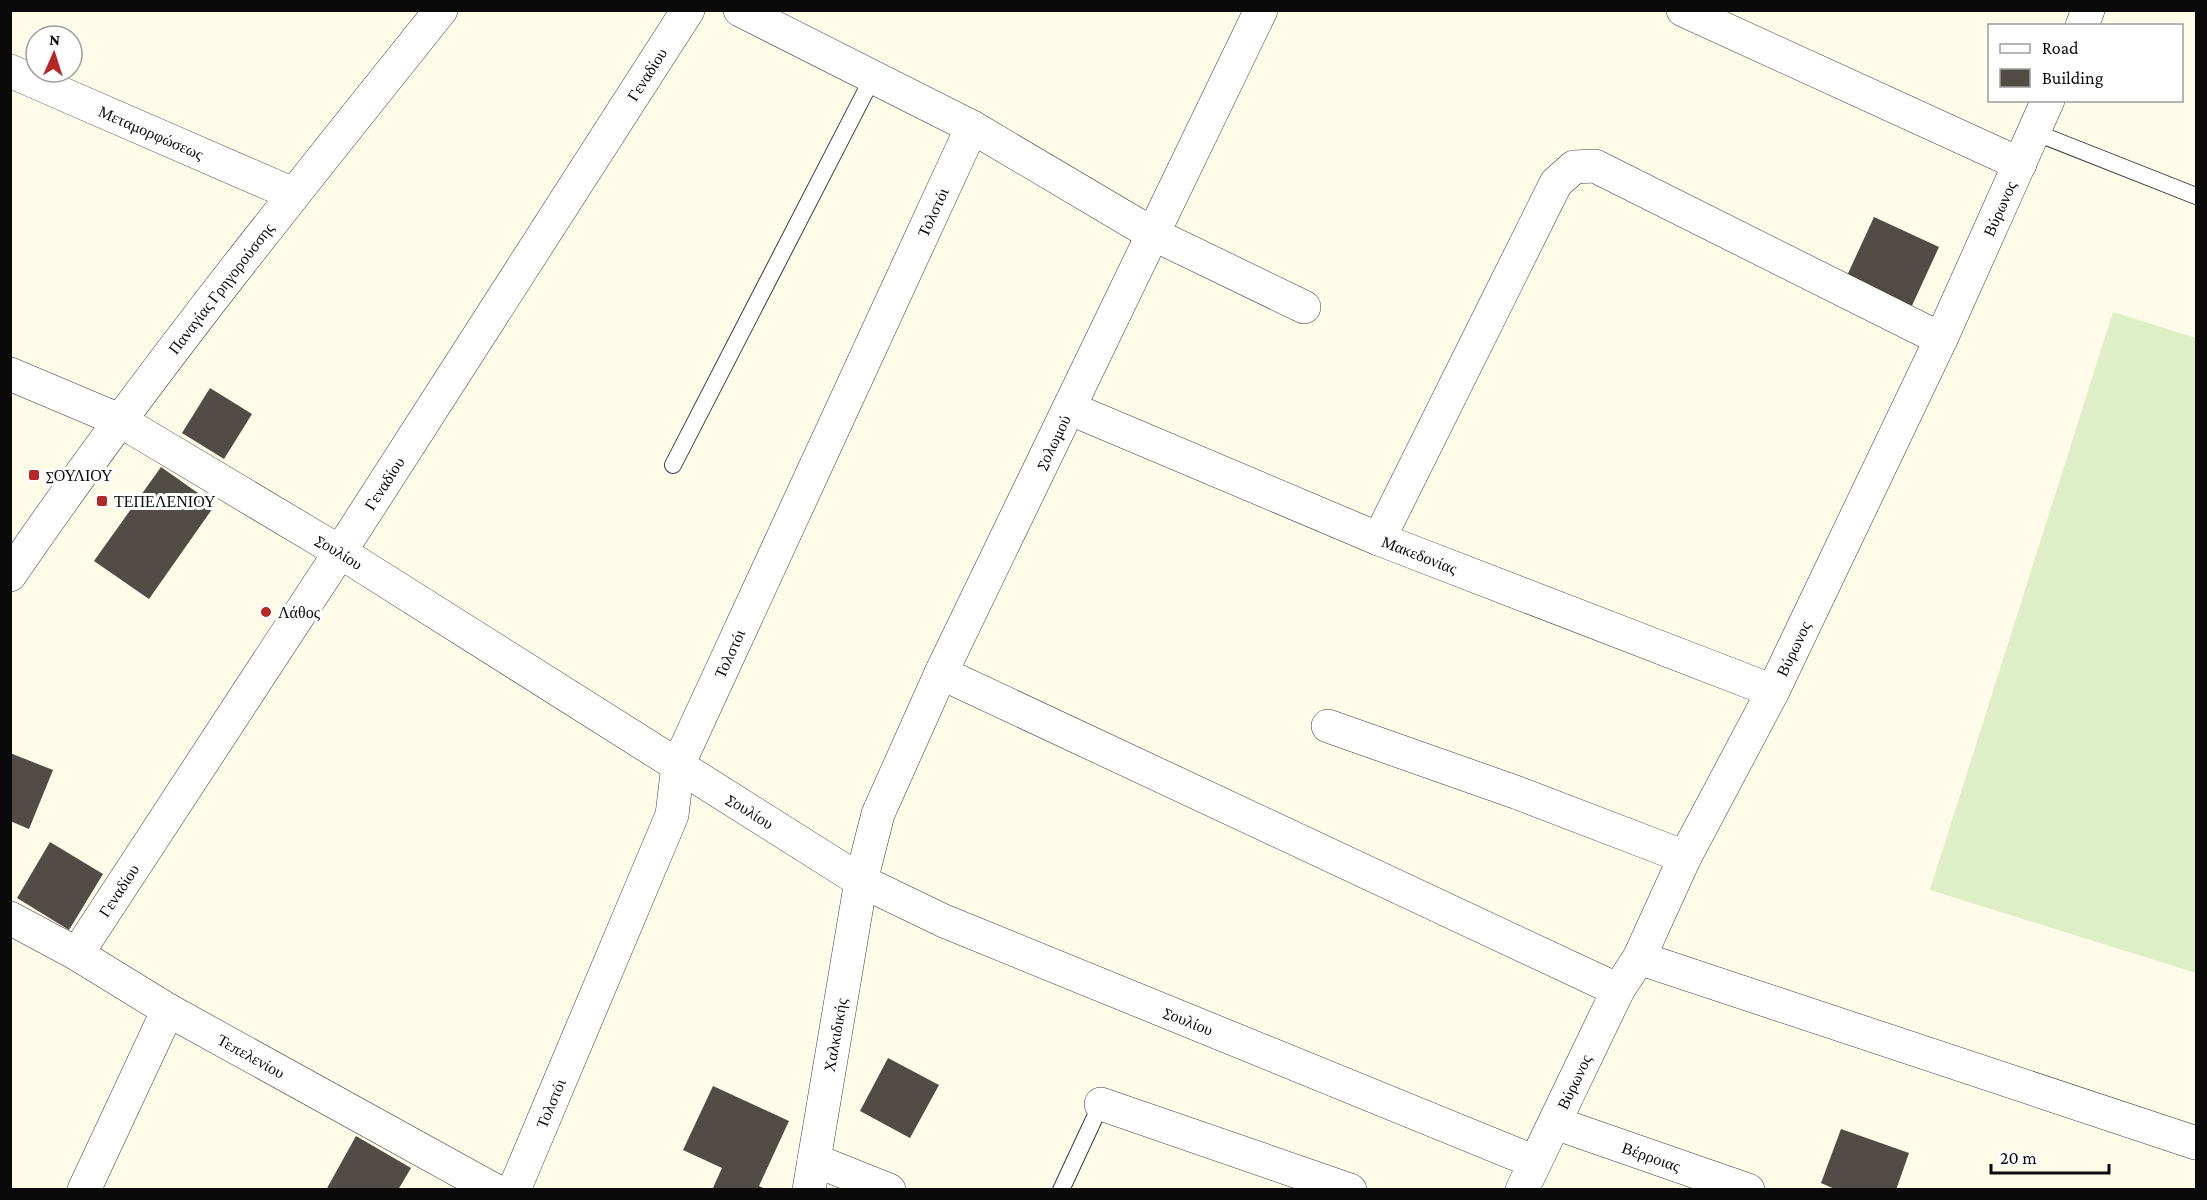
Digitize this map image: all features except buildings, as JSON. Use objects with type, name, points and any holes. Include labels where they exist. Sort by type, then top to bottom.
[{"type":"street","name":"Παναγίας Γρηγορούσσης","points":[[10,575],[119,420],[293,194],[441,10]]},
{"type":"street","name":"Γεναδίου","points":[[77,954],[340,552],[688,10]]},
{"type":"street","points":[[740,10],[972,127],[1151,233],[1304,307]]},
{"type":"street","name":"Σολωμού","points":[[861,881],[878,814],[941,673],[1260,10]]},
{"type":"street","points":[[1683,10],[2020,164]]},
{"type":"street","name":"Μεταμορφώσεως","points":[[10,71],[293,194]]},
{"type":"street","name":"Βύρωνος","points":[[1528,1176],[1618,990],[1639,958],[1685,857],[1773,691],[1941,339],[2047,102]]},
{"type":"street","name":"Τολστόι","points":[[514,1190],[672,815],[678,765],[972,127]]},
{"type":"street","points":[[1379,539],[1557,183],[1574,167],[1595,166],[1941,339]]},
{"type":"street","name":"Σουλίου","points":[[10,374],[119,420],[340,552],[861,881],[944,921],[1528,1176]]},
{"type":"street","name":"Μακεδονίας","points":[[1069,408],[1379,539],[1773,691]]},
{"type":"street","points":[[941,673],[1618,990]]},
{"type":"street","points":[[1328,726],[1507,789],[1685,857]]},
{"type":"street","name":"Χαλκιδικής","points":[[811,1175],[861,881]]},
{"type":"street","name":"Τεπελενίου","points":[[10,918],[77,954],[168,1011],[494,1190]]},
{"type":"street","points":[[1639,958],[2196,1143]]},
{"type":"street","points":[[84,1190],[168,1011]]},
{"type":"street","points":[[1101,1104],[1350,1190]]},
{"type":"street","name":"Βέρροιας","points":[[1555,1123],[1748,1190]]},
{"type":"street","points":[[811,1175],[889,1190]]},
{"type":"lane","points":[[673,465],[873,77]]},
{"type":"lane","points":[[2034,132],[2196,196]]},
{"type":"lane","points":[[1061,1190],[1101,1104]]},
{"type":"green space","points":[[2113,312],[2196,338],[2196,973],[1930,890]]},
{"type":"place","name":"ΣΟΥΛΙΟΥ","points":[[34,475]]},
{"type":"place","name":"ΤΕΠΕΛΕΝΙΟΥ","points":[[102,501]]},
{"type":"place","name":"Λάθος","points":[[266,612]]}]
